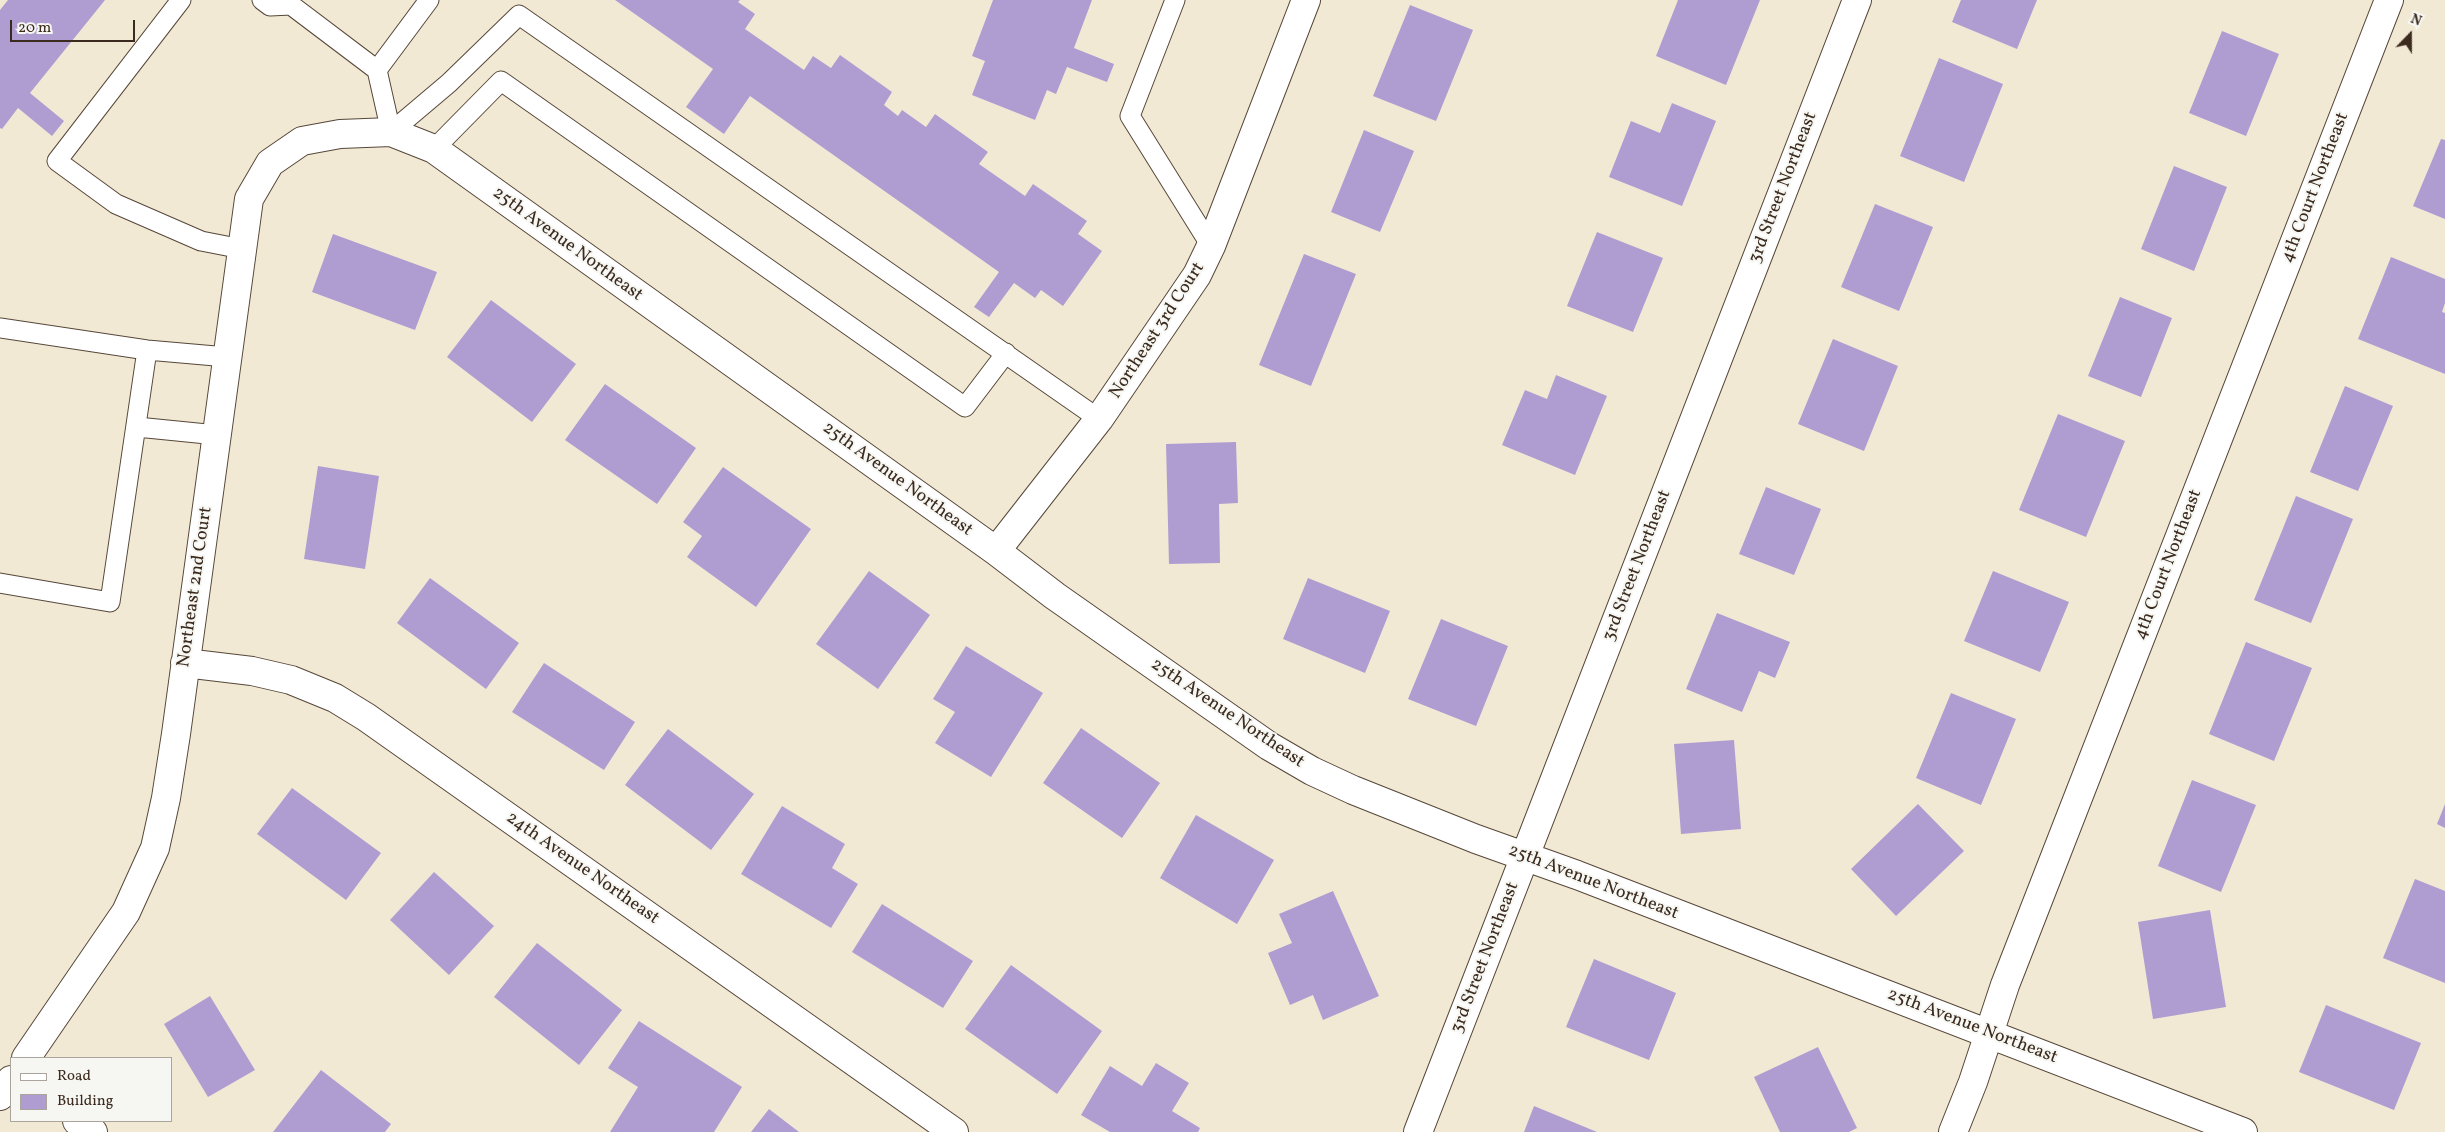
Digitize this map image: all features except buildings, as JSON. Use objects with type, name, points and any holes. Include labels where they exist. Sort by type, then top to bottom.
[{"type":"street","name":"Northeast 3rd Court","points":[[996,551],[1099,419],[1197,275],[1211,246],[1306,0]]},
{"type":"street","name":"3rd Street Northeast","points":[[1418,1132],[1857,0]]},
{"type":"street","name":"4th Court Northeast","points":[[1953,1132],[2005,985],[2388,0]]},
{"type":"street","name":"25th Avenue Northeast","points":[[340,134],[392,132],[434,149],[996,551],[1055,596],[1269,746],[1312,771],[1353,790],[1525,857],[1989,1033],[2243,1132]]},
{"type":"street","name":"Northeast 2nd Court","points":[[27,1057],[126,912],[154,848],[166,798],[249,199],[270,163],[302,141],[340,134]]},
{"type":"street","name":"24th Avenue Northeast","points":[[185,663],[252,672],[290,680],[335,698],[374,723],[954,1132]]},
{"type":"street","points":[[0,1096],[10,1081]]},
{"type":"street","points":[[78,1122],[93,1132]]},
{"type":"lane","points":[[181,0],[57,160],[116,204],[201,241],[242,249]]},
{"type":"lane","points":[[377,70],[429,0]]},
{"type":"lane","points":[[1175,0],[1130,116],[1211,246]]},
{"type":"lane","points":[[266,3],[291,5],[377,70],[392,132],[449,83],[519,15],[1099,419]]},
{"type":"lane","points":[[434,149],[502,81],[965,408],[1006,353]]},
{"type":"lane","points":[[0,328],[147,350],[228,357]]},
{"type":"lane","points":[[0,584],[110,602],[147,350]]},
{"type":"lane","points":[[136,427],[217,435]]}]
